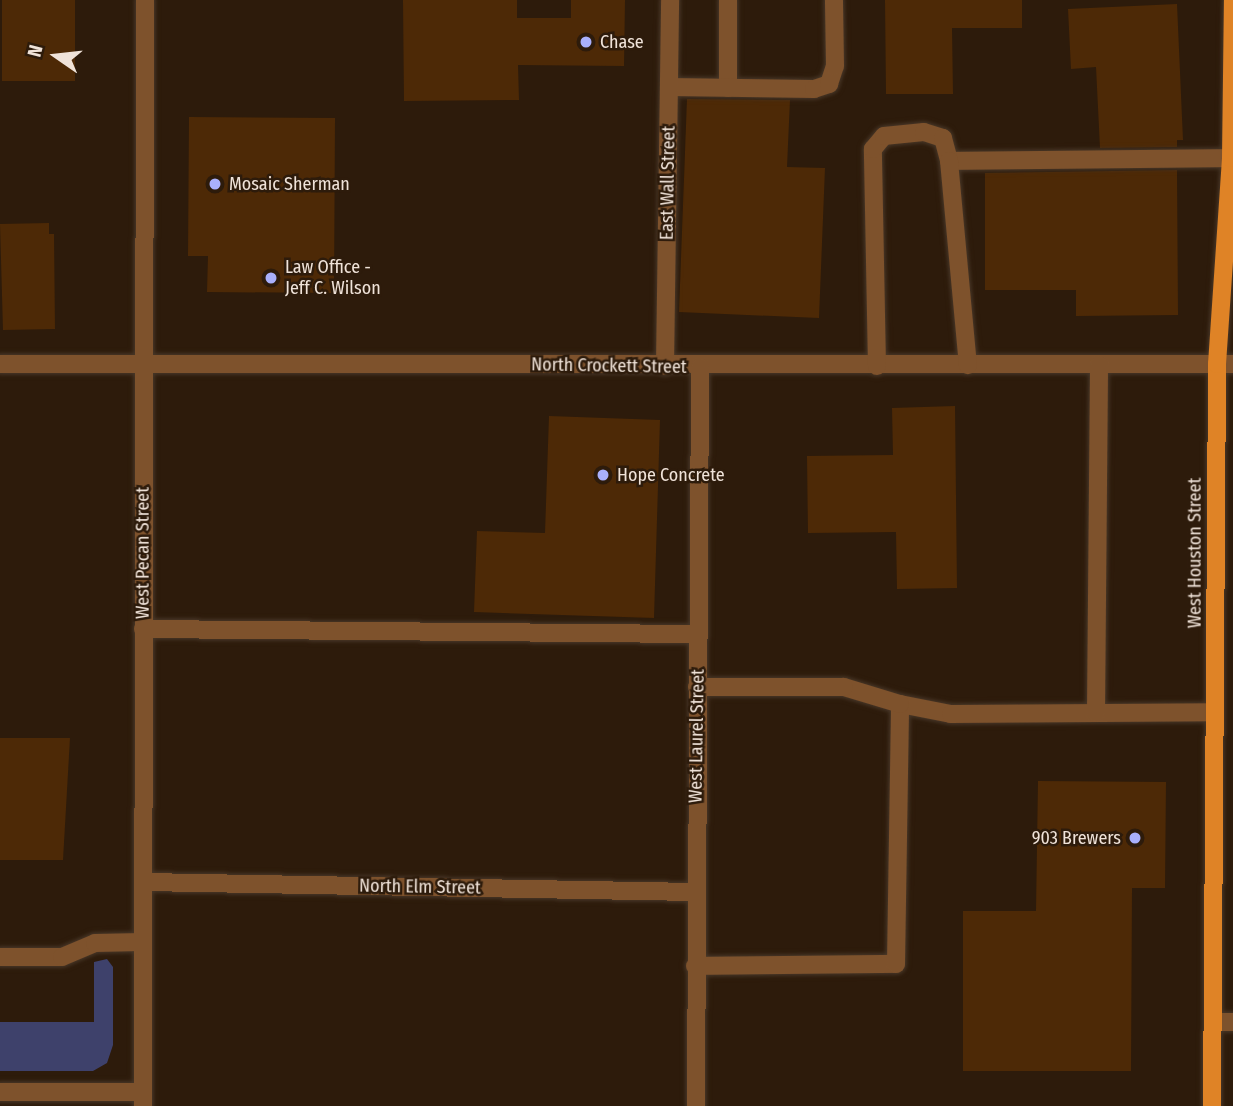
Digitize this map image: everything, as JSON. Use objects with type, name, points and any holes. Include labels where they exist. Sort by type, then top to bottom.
[{"type":"main road","name":"West Houston Street","points":[[1212,1106],[1215,712],[1233,0]]},
{"type":"street","name":"West Pecan Street","points":[[143,1099],[145,0]]},
{"type":"street","name":"East Wall Street","points":[[665,366],[670,0]]},
{"type":"street","points":[[728,0],[728,88]]},
{"type":"street","points":[[669,86],[814,89],[829,84],[835,66],[834,0]]},
{"type":"street","points":[[877,366],[873,149],[884,136],[924,132],[943,138],[949,161],[968,365]]},
{"type":"street","points":[[949,161],[1231,158]]},
{"type":"street","name":"North Crockett Street","points":[[0,364],[143,362],[700,367],[1225,364]]},
{"type":"street","points":[[1096,713],[1099,365]]},
{"type":"street","name":"West Laurel Street","points":[[696,1106],[695,892],[700,367]]},
{"type":"street","points":[[143,629],[698,635]]},
{"type":"street","points":[[697,687],[844,687],[900,704],[951,714],[1215,712]]},
{"type":"street","points":[[695,966],[896,964],[900,704]]},
{"type":"street","name":"North Elm Street","points":[[144,882],[695,892]]},
{"type":"street","points":[[0,957],[62,957],[94,943],[142,942]]},
{"type":"street","points":[[1213,1021],[1233,1022]]},
{"type":"street","points":[[0,1092],[143,1099]]},
{"type":"shaded area","points":[[107,959],[113,967],[113,1045],[107,1063],[93,1071],[0,1071],[0,1022],[94,1022],[94,962]]},
{"type":"building","points":[[2,0],[75,0],[75,81],[2,81]]},
{"type":"building","points":[[403,0],[517,0],[517,18],[571,18],[571,0],[625,0],[624,66],[518,65],[519,100],[404,101]]},
{"type":"building","points":[[885,0],[1022,0],[1022,28],[952,28],[953,94],[886,94]]},
{"type":"building","points":[[1177,4],[1183,140],[1177,140],[1177,147],[1100,148],[1096,67],[1071,69],[1068,9]]},
{"type":"building","points":[[687,99],[790,100],[787,167],[825,168],[819,318],[679,312]]},
{"type":"building","points":[[189,117],[335,118],[334,293],[207,292],[208,256],[188,256]]},
{"type":"building","points":[[1177,170],[1178,315],[1076,316],[1076,290],[985,290],[985,173]]},
{"type":"building","points":[[49,223],[49,234],[54,234],[55,329],[3,330],[0,224]]},
{"type":"building","points":[[955,406],[957,588],[897,589],[896,532],[808,533],[807,456],[893,455],[892,408]]},
{"type":"building","name":"Hope Concrete","points":[[549,416],[660,420],[654,618],[474,612],[477,531],[545,533]]},
{"type":"building","points":[[0,738],[70,738],[63,860],[0,860]]},
{"type":"building","points":[[1038,781],[1166,782],[1165,888],[1132,888],[1131,1071],[963,1071],[963,911],[1036,911]]},
{"type":"place","name":"Chase","points":[[586,42]]},
{"type":"place","name":"Mosaic Sherman","points":[[215,184]]},
{"type":"place","name":"Law Office - Jeff C. Wilson","points":[[271,278]]},
{"type":"place","name":"Hope Concrete","points":[[603,475]]},
{"type":"place","name":"903 Brewers","points":[[1135,838]]}]
